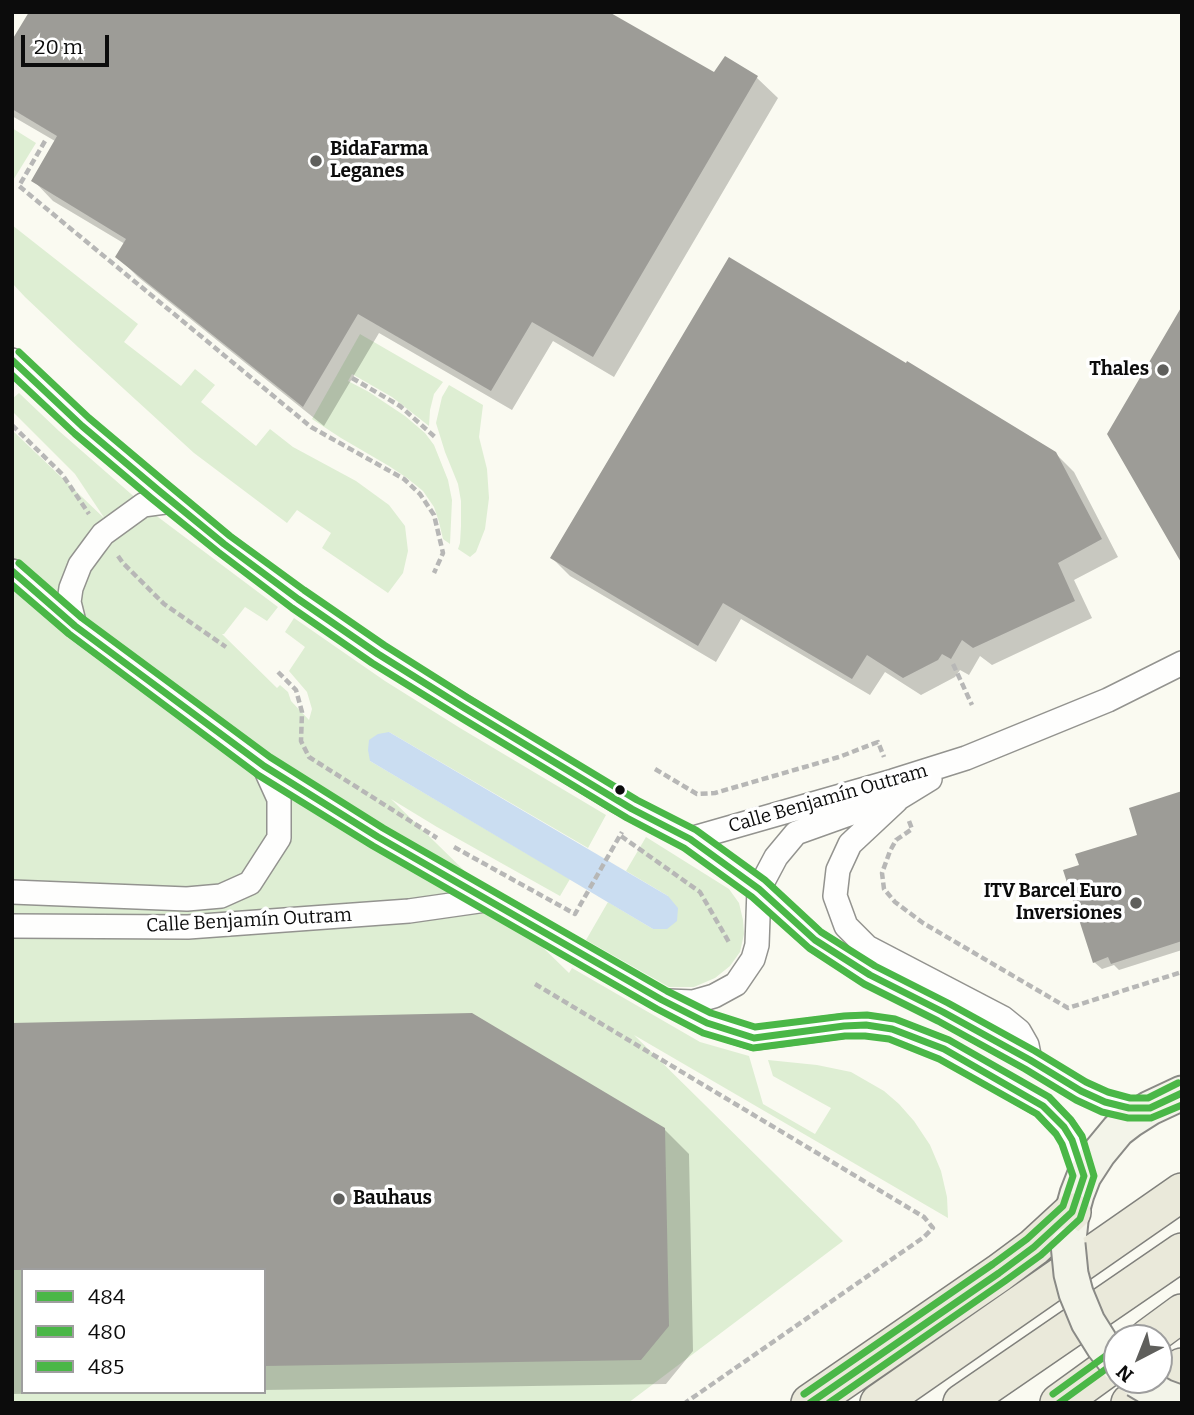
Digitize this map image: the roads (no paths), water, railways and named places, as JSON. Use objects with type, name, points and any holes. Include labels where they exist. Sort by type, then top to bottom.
[{"type":"main road","points":[[879,1403],[1182,1192]]},
{"type":"main road","points":[[810,1403],[999,1273],[1034,1247],[1072,1212]]},
{"type":"main road","points":[[962,1403],[1182,1252]]},
{"type":"main road","points":[[1167,1324],[1182,1313]]},
{"type":"main road","points":[[1130,1403],[1182,1367]]},
{"type":"main road","points":[[1059,1403],[1103,1372]]},
{"type":"street","points":[[12,359],[82,426],[225,544],[378,654],[617,801],[690,839],[759,889],[815,940],[870,975],[1030,1060],[1081,1091],[1105,1102],[1129,1108],[1150,1108]]},
{"type":"street","points":[[75,626],[69,602],[71,588],[79,565],[103,534],[144,505],[172,501]]},
{"type":"street","points":[[12,572],[75,626],[264,766],[378,837],[662,1000],[707,1023],[754,1038],[845,1026],[866,1026],[892,1029],[944,1049],[1042,1106],[1072,1140],[1084,1176]]},
{"type":"street","name":"Calle Benjamín Outram","points":[[690,839],[966,758],[1108,700],[1182,663]]},
{"type":"street","name":"Calle Benjamín Outram","points":[[759,889],[776,857],[796,833],[899,798],[966,758]]},
{"type":"street","name":"Calle Benjamín Outram","points":[[12,891],[187,899],[221,896],[250,883],[279,838],[279,799],[264,766]]},
{"type":"street","points":[[899,798],[849,844],[838,870],[835,896],[846,926],[867,947],[1003,1018],[1019,1031],[1027,1045],[1030,1060]]},
{"type":"street","points":[[662,1000],[693,1002],[714,996],[736,984],[753,959],[757,945],[759,889]]},
{"type":"street","name":"Calle Benjamín Outram","points":[[12,926],[188,927],[408,911],[486,900]]},
{"type":"street","points":[[1103,1346],[1088,1322],[1071,1275],[1069,1244],[1072,1212],[1084,1176],[1118,1130],[1150,1108],[1182,1093]]},
{"type":"street","points":[[1160,1394],[1182,1403]]},
{"type":"water","points":[[389,732],[668,896],[678,908],[677,921],[667,929],[653,929],[370,761],[369,740],[378,734]]},
{"type":"place","name":"BidaFarma Leganes","points":[[316,161]]},
{"type":"place","name":"Thales","points":[[1163,370]]},
{"type":"place","name":"ITV Barcel Euro Inversiones","points":[[1136,903]]},
{"type":"place","name":"Bauhaus","points":[[339,1199]]}]
